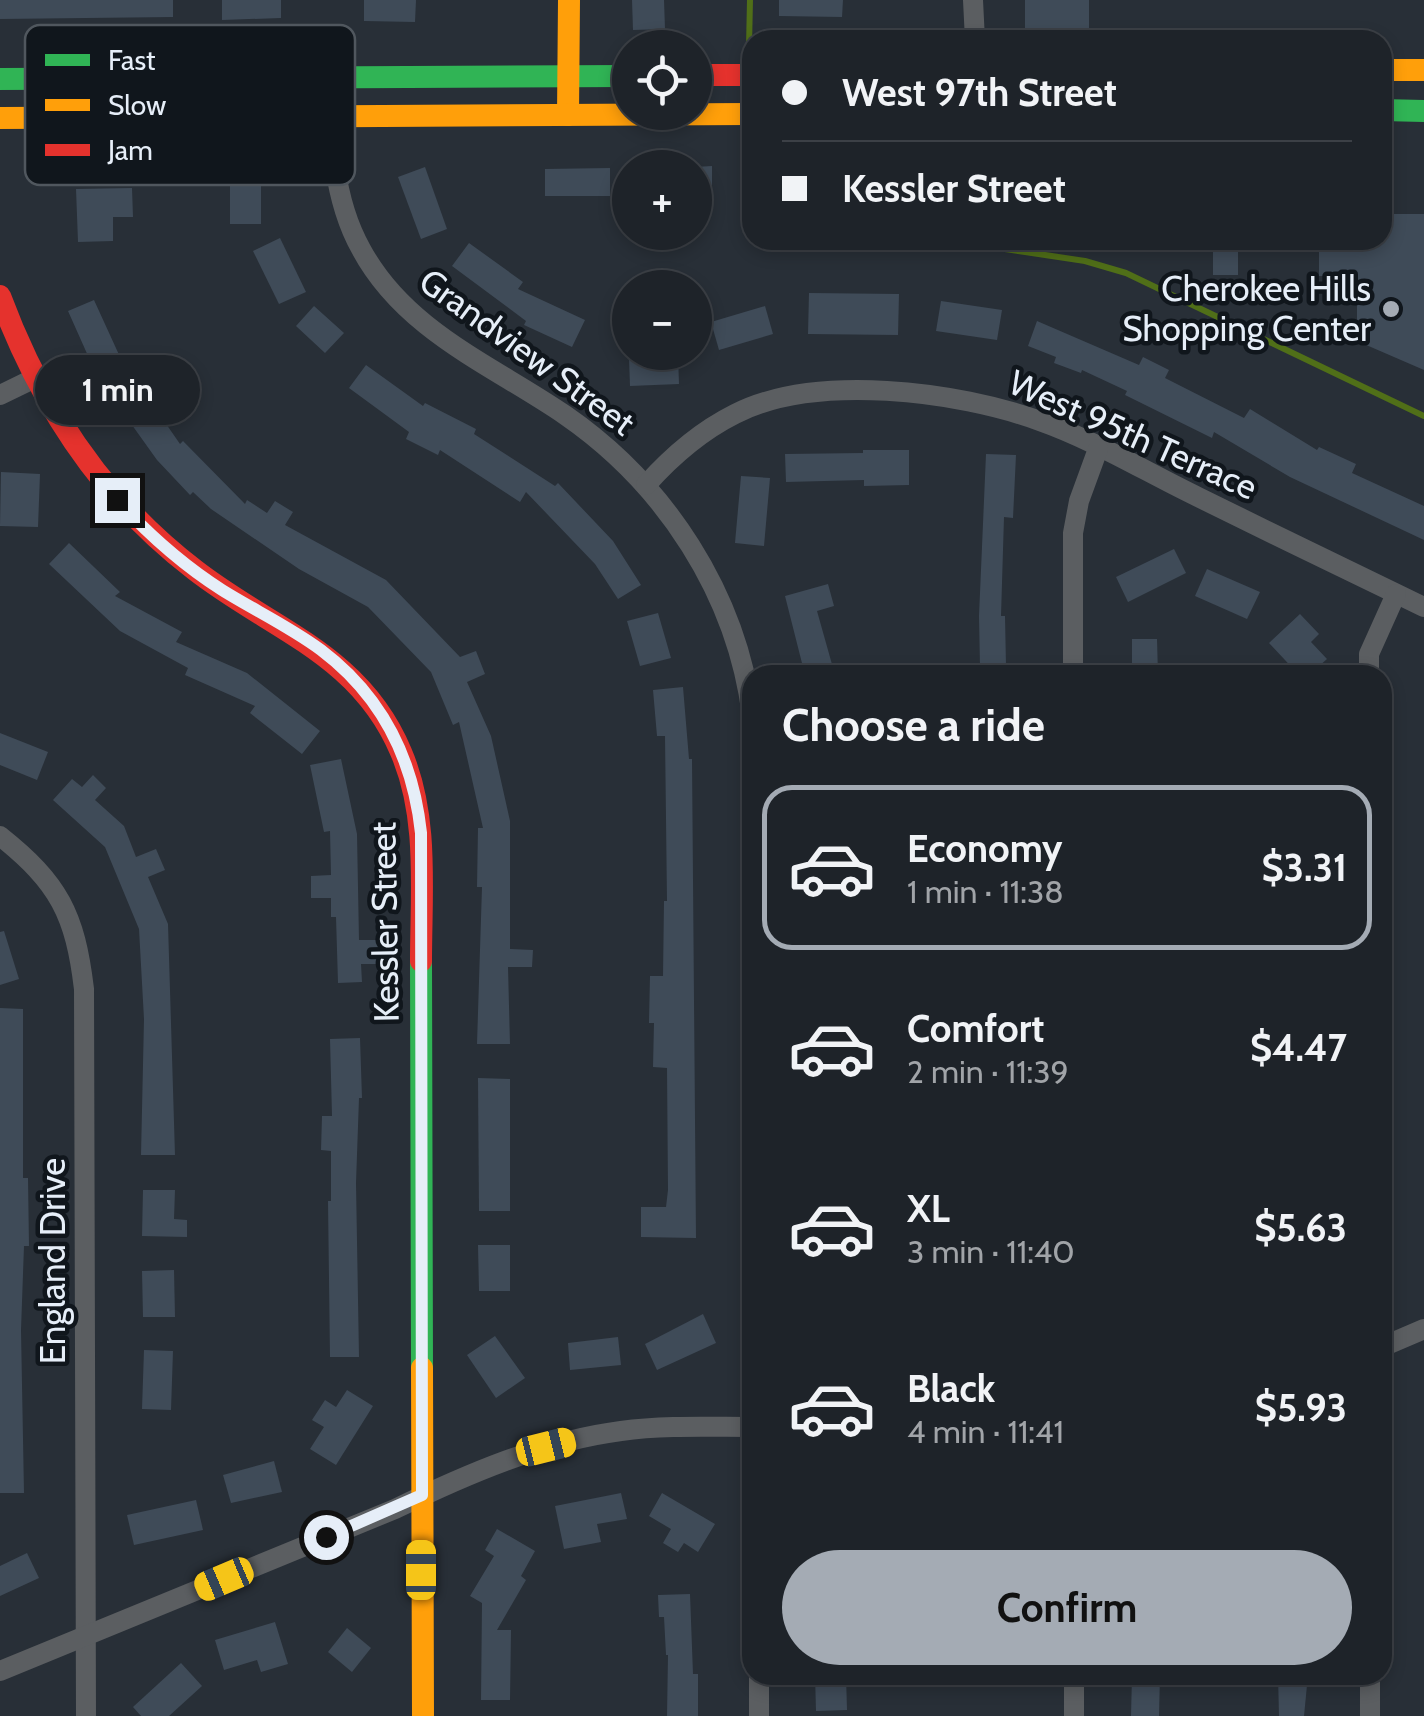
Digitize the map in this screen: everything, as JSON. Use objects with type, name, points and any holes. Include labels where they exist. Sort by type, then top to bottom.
[{"type":"street","points":[[568,0],[568,115]]},
{"type":"street","points":[[973,0],[974,30]]},
{"type":"street","points":[[1392,70],[1424,70]]},
{"type":"street","points":[[712,75],[742,75]]},
{"type":"street","points":[[355,79],[612,76]]},
{"type":"street","points":[[1392,110],[1424,110]]},
{"type":"street","points":[[355,118],[742,114]]},
{"type":"street","name":"Grandview Street","points":[[340,185],[344,212],[361,250],[398,302],[445,340],[566,416],[620,458],[665,506],[711,580],[736,638],[742,667]]},
{"type":"street","name":"Kessler Street","points":[[0,296],[53,415],[98,478],[136,521],[197,572],[321,650],[366,691],[389,724],[408,764],[421,833],[423,1716]]},
{"type":"street","points":[[0,395],[34,378]]},
{"type":"street","name":"West 95th Terrace","points":[[646,486],[682,448],[734,414],[759,404],[827,393],[937,394],[976,400],[1044,422],[1424,608]]},
{"type":"street","points":[[1074,665],[1074,532],[1079,501],[1098,449]]},
{"type":"street","points":[[1369,665],[1369,654],[1396,594]]},
{"type":"street","name":"England Drive","points":[[0,836],[28,858],[51,884],[70,917],[79,944],[84,988],[86,1716]]},
{"type":"street","points":[[1392,1342],[1424,1329]]},
{"type":"street","points":[[0,1671],[546,1447],[593,1435],[654,1428],[742,1426]]},
{"type":"street","points":[[759,1685],[759,1716]]},
{"type":"street","points":[[1074,1685],[1074,1716]]},
{"type":"street","points":[[1370,1685],[1370,1716]]},
{"type":"building","points":[[0,0],[173,0],[173,17],[0,19]]},
{"type":"building","points":[[222,0],[281,0],[281,18],[222,20]]},
{"type":"building","points":[[364,0],[416,0],[415,22],[364,21]]},
{"type":"building","points":[[632,0],[664,0],[665,29],[633,30]]},
{"type":"building","points":[[779,0],[843,0],[842,17],[779,16]]},
{"type":"building","points":[[1025,0],[1089,0],[1089,30],[1025,30]]},
{"type":"building","points":[[425,167],[447,229],[421,239],[398,177]]},
{"type":"building","points":[[610,168],[610,196],[545,196],[545,169]]},
{"type":"building","points":[[230,185],[261,185],[261,224],[230,224]]},
{"type":"building","points":[[132,188],[133,217],[113,217],[113,241],[78,242],[76,189]]},
{"type":"building","name":"Cherokee Hills Shopping Center","points":[[1392,214],[1424,214],[1424,370],[1357,341],[1357,276],[1319,276],[1319,250],[1392,250]]},
{"type":"building","points":[[280,238],[306,292],[279,304],[253,251]]},
{"type":"building","points":[[469,243],[523,282],[518,289],[585,320],[572,347],[524,325],[526,321],[452,266]]},
{"type":"building","points":[[1213,250],[1238,250],[1238,275],[1213,275]]},
{"type":"building","points":[[809,293],[899,294],[898,335],[808,334]]},
{"type":"building","points":[[94,300],[131,381],[135,379],[180,444],[183,441],[245,504],[247,500],[267,513],[275,501],[293,512],[285,525],[386,580],[460,657],[476,651],[485,674],[467,682],[491,736],[510,821],[510,949],[533,950],[532,967],[508,967],[510,1044],[477,1044],[482,887],[477,887],[478,828],[483,828],[459,722],[453,725],[431,672],[368,607],[299,569],[211,509],[193,492],[190,495],[157,460],[97,376],[68,311]]},
{"type":"building","points":[[941,301],[1002,310],[997,340],[936,331]]},
{"type":"building","points":[[314,306],[344,333],[325,353],[296,326]]},
{"type":"building","points":[[765,306],[773,334],[719,350],[712,322]]},
{"type":"building","points":[[1037,321],[1139,365],[1143,357],[1169,370],[1165,378],[1244,418],[1250,409],[1317,450],[1319,447],[1356,464],[1352,473],[1424,506],[1424,540],[1290,477],[1214,432],[1212,438],[1125,395],[1127,391],[1082,370],[1081,373],[1054,363],[1056,357],[1028,346]]},
{"type":"building","points":[[366,365],[423,406],[425,403],[476,429],[474,434],[555,486],[558,483],[613,541],[641,585],[618,599],[595,564],[526,492],[520,502],[440,450],[438,455],[406,439],[409,432],[349,388]]},
{"type":"building","points":[[629,370],[678,370],[679,384],[630,386]]},
{"type":"building","points":[[909,450],[909,485],[864,486],[864,480],[786,482],[785,454]]},
{"type":"building","points":[[986,454],[1016,455],[1013,518],[1004,517],[1001,616],[1005,616],[1006,665],[980,665]]},
{"type":"building","points":[[1,472],[40,474],[38,527],[0,526]]},
{"type":"building","points":[[741,476],[770,478],[764,546],[735,543]]},
{"type":"building","points":[[69,543],[120,592],[115,596],[182,632],[176,642],[247,673],[320,731],[302,754],[250,713],[255,706],[185,675],[188,668],[120,631],[49,564]]},
{"type":"building","points":[[1174,549],[1186,573],[1128,602],[1116,577]]},
{"type":"building","points":[[1207,569],[1260,592],[1247,619],[1195,596]]},
{"type":"building","points":[[828,584],[834,606],[817,611],[832,665],[802,665],[785,596]]},
{"type":"building","points":[[658,613],[671,658],[640,666],[627,621]]},
{"type":"building","points":[[1300,614],[1319,634],[1311,642],[1327,659],[1320,665],[1290,665],[1269,643]]},
{"type":"building","points":[[1132,639],[1157,639],[1158,665],[1132,665]]},
{"type":"building","points":[[683,687],[692,759],[696,1238],[641,1237],[641,1207],[666,1207],[668,1190],[667,1068],[653,1067],[654,1023],[649,1023],[650,976],[663,976],[667,901],[665,736],[657,736],[653,690]]},
{"type":"building","points":[[0,733],[48,752],[37,780],[0,765]]},
{"type":"building","points":[[341,759],[357,834],[359,940],[382,940],[383,964],[361,964],[362,982],[338,983],[336,917],[331,917],[331,898],[311,898],[311,876],[331,875],[330,831],[324,832],[310,765]]},
{"type":"building","points":[[93,775],[106,788],[95,800],[124,826],[136,857],[156,849],[165,870],[148,877],[168,924],[175,1155],[141,1155],[144,1019],[139,929],[105,847],[53,800],[72,779],[82,787]]},
{"type":"building","points":[[4,931],[19,979],[0,985],[0,932]]},
{"type":"building","points":[[0,1008],[23,1009],[23,1178],[28,1178],[29,1246],[24,1246],[21,1330],[24,1493],[0,1493]]},
{"type":"building","points":[[360,1038],[362,1098],[356,1183],[359,1357],[330,1357],[331,1151],[321,1150],[322,1116],[332,1116],[330,1039]]},
{"type":"building","points":[[478,1078],[510,1079],[510,1211],[479,1211]]},
{"type":"building","points":[[143,1190],[175,1190],[174,1219],[187,1220],[187,1237],[142,1236]]},
{"type":"building","points":[[478,1245],[510,1245],[510,1291],[479,1291]]},
{"type":"building","points":[[174,1270],[175,1317],[143,1317],[142,1271]]},
{"type":"building","points":[[703,1314],[716,1343],[657,1370],[645,1344]]},
{"type":"building","points":[[495,1336],[525,1378],[496,1398],[467,1355]]},
{"type":"building","points":[[618,1337],[621,1365],[570,1370],[568,1343]]},
{"type":"building","points":[[144,1350],[173,1351],[171,1410],[142,1409]]},
{"type":"building","points":[[347,1390],[373,1406],[336,1465],[310,1449],[324,1427],[312,1420],[325,1400],[336,1407]]},
{"type":"building","points":[[274,1461],[282,1492],[231,1503],[223,1475]]},
{"type":"building","points":[[621,1493],[627,1519],[597,1524],[601,1542],[564,1549],[555,1506]]},
{"type":"building","points":[[662,1493],[715,1524],[698,1552],[684,1543],[678,1552],[663,1543],[671,1529],[649,1516]]},
{"type":"building","points":[[196,1500],[203,1530],[134,1545],[127,1515]]},
{"type":"building","points":[[497,1529],[535,1551],[521,1576],[526,1580],[497,1630],[511,1630],[510,1700],[481,1700],[482,1603],[470,1596],[494,1556],[485,1550]]},
{"type":"building","points":[[27,1553],[39,1578],[0,1596],[0,1566]]},
{"type":"building","points":[[690,1594],[698,1716],[667,1716],[668,1655],[658,1595]]},
{"type":"building","points":[[275,1622],[288,1664],[261,1672],[257,1660],[224,1670],[215,1640]]},
{"type":"building","points":[[347,1628],[371,1648],[352,1672],[328,1652]]},
{"type":"building","points":[[181,1663],[202,1686],[169,1716],[141,1716],[133,1707]]},
{"type":"building","points":[[815,1685],[846,1685],[847,1710],[816,1711]]},
{"type":"building","points":[[1132,1685],[1160,1685],[1159,1716],[1131,1716]]},
{"type":"building","points":[[1278,1685],[1307,1685],[1304,1716],[1279,1716]]},
{"type":"waterway","points":[[749,30],[750,0]]},
{"type":"waterway","points":[[1012,250],[1085,261],[1126,273],[1424,416]]},
{"type":"traffic: fast","points":[[355,77],[612,76]]},
{"type":"traffic: fast","points":[[0,79],[25,79]]},
{"type":"traffic: fast","points":[[1392,110],[1424,111]]},
{"type":"traffic: fast","points":[[421,961],[422,1368]]},
{"type":"traffic: slow","points":[[568,115],[569,0]]},
{"type":"traffic: slow","points":[[1392,70],[1424,70]]},
{"type":"traffic: slow","points":[[355,116],[742,114]]},
{"type":"traffic: slow","points":[[0,118],[25,118]]},
{"type":"traffic: slow","points":[[422,1368],[423,1716]]},
{"type":"traffic: jam","points":[[712,75],[742,75]]},
{"type":"traffic: jam","points":[[0,296],[55,411],[103,481],[131,512],[195,570],[338,667],[384,719],[410,777],[420,828],[421,961]]},
{"type":"place","name":"Cherokee Hills Shopping Center","points":[[1391,309]]},
{"type":"route","points":[[117,500],[185,563],[321,650],[366,691],[400,743],[419,810],[422,1495],[326,1537]]}]
